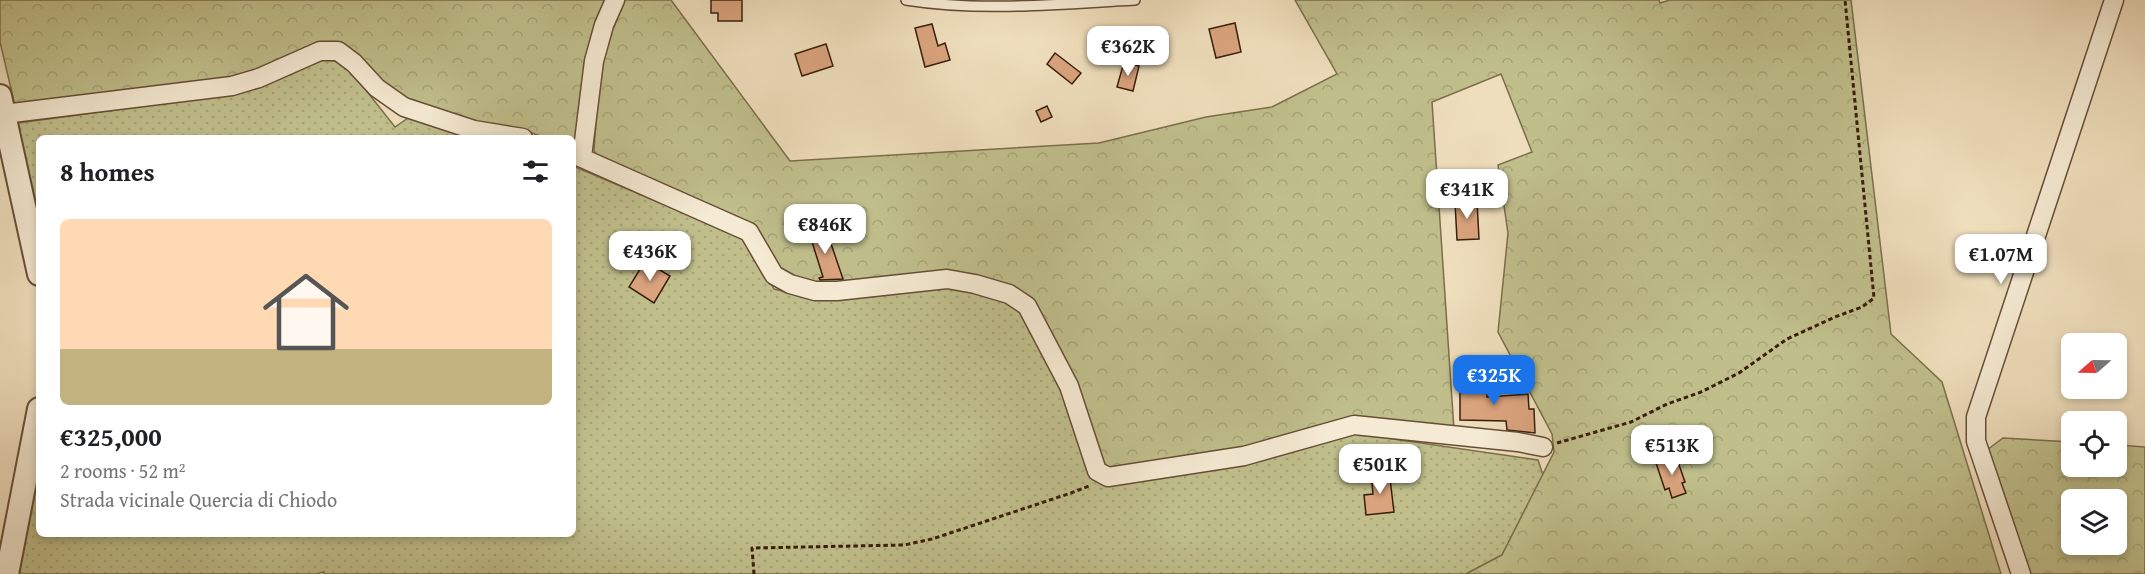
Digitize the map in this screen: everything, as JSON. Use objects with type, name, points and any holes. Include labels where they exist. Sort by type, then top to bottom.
[{"type":"street","points":[[615,0],[604,25],[594,61],[577,156],[748,232],[774,275],[798,286],[814,291],[837,291],[947,279],[1009,294],[1027,306],[1043,332],[1069,386],[1097,471],[1108,477],[1244,456],[1354,425],[1518,442],[1543,447]]},
{"type":"street","points":[[2021,574],[1976,441],[1976,417],[2114,0]]},
{"type":"street","points":[[36,260],[2,105],[232,86],[259,78],[320,51],[338,51],[354,63],[377,88],[404,107],[474,130],[505,135]]},
{"type":"street","points":[[7,574],[36,424]]},
{"type":"lane","points":[[906,0],[933,5],[953,2],[966,6],[1021,6],[1135,0]]},
{"type":"path","points":[[1543,447],[1631,422],[1667,404],[1701,392],[1739,373],[1787,339],[1835,317],[1862,308],[1874,298],[1845,0]]},
{"type":"path","points":[[754,574],[752,548],[904,545],[932,539],[1060,497],[1108,477]]},
{"type":"green space","points":[[0,0],[609,0],[596,24],[585,59],[578,141],[576,142],[576,135],[538,135],[473,123],[409,101],[380,83],[340,45],[232,80],[15,106],[0,42]]},
{"type":"green space","points":[[624,0],[671,0],[790,161],[1099,143],[1206,117],[1272,107],[1337,74],[1295,0],[1659,0],[1660,3],[1670,0],[1851,0],[1891,334],[1942,382],[2001,574],[1466,574],[1502,555],[1554,452],[1552,434],[1498,332],[1508,233],[1498,165],[1532,152],[1501,74],[1432,102],[1454,430],[1356,420],[1243,451],[1116,472],[1102,465],[1025,294],[962,275],[814,285],[781,273],[757,229],[600,158],[594,151],[599,66]]},
{"type":"green space","points":[[321,60],[338,61],[350,70],[395,127],[408,118],[468,135],[36,135],[36,211],[18,123],[234,94]]},
{"type":"green space","points":[[576,167],[741,237],[750,245],[774,289],[800,295],[947,285],[975,288],[1347,434],[1538,460],[1543,475],[1502,555],[1466,574],[324,574],[324,572],[316,574],[19,574],[36,484],[36,537],[576,537]]},
{"type":"green space","points":[[2003,438],[2061,441],[2061,477],[2127,477],[2127,446],[2145,447],[2145,574],[2029,574],[1987,450]]},
{"type":"building","points":[[711,0],[742,0],[742,21],[718,21],[718,13],[711,13]]},
{"type":"building","points":[[1235,23],[1241,52],[1216,58],[1209,29]]},
{"type":"building","points":[[932,24],[938,46],[945,43],[950,60],[925,67],[915,28]]},
{"type":"building","points":[[826,44],[833,66],[802,76],[795,54]]},
{"type":"building","points":[[1055,53],[1081,73],[1072,84],[1047,64]]},
{"type":"building","points":[[1124,62],[1139,66],[1133,91],[1117,87]]},
{"type":"building","points":[[1047,106],[1052,117],[1041,122],[1036,111]]},
{"type":"building","points":[[1477,201],[1479,239],[1457,240],[1455,202]]},
{"type":"building","points":[[825,226],[843,279],[820,280],[819,278],[823,277],[809,232]]},
{"type":"building","points":[[645,261],[670,276],[654,303],[629,287]]},
{"type":"building","points":[[1460,375],[1488,376],[1487,397],[1528,394],[1529,409],[1534,409],[1535,433],[1507,430],[1506,421],[1460,420]]},
{"type":"building","points":[[1676,456],[1685,482],[1682,483],[1686,493],[1672,498],[1669,488],[1665,490],[1656,463]]},
{"type":"building","points":[[1389,470],[1394,512],[1366,515],[1364,495],[1373,494],[1371,472]]}]
